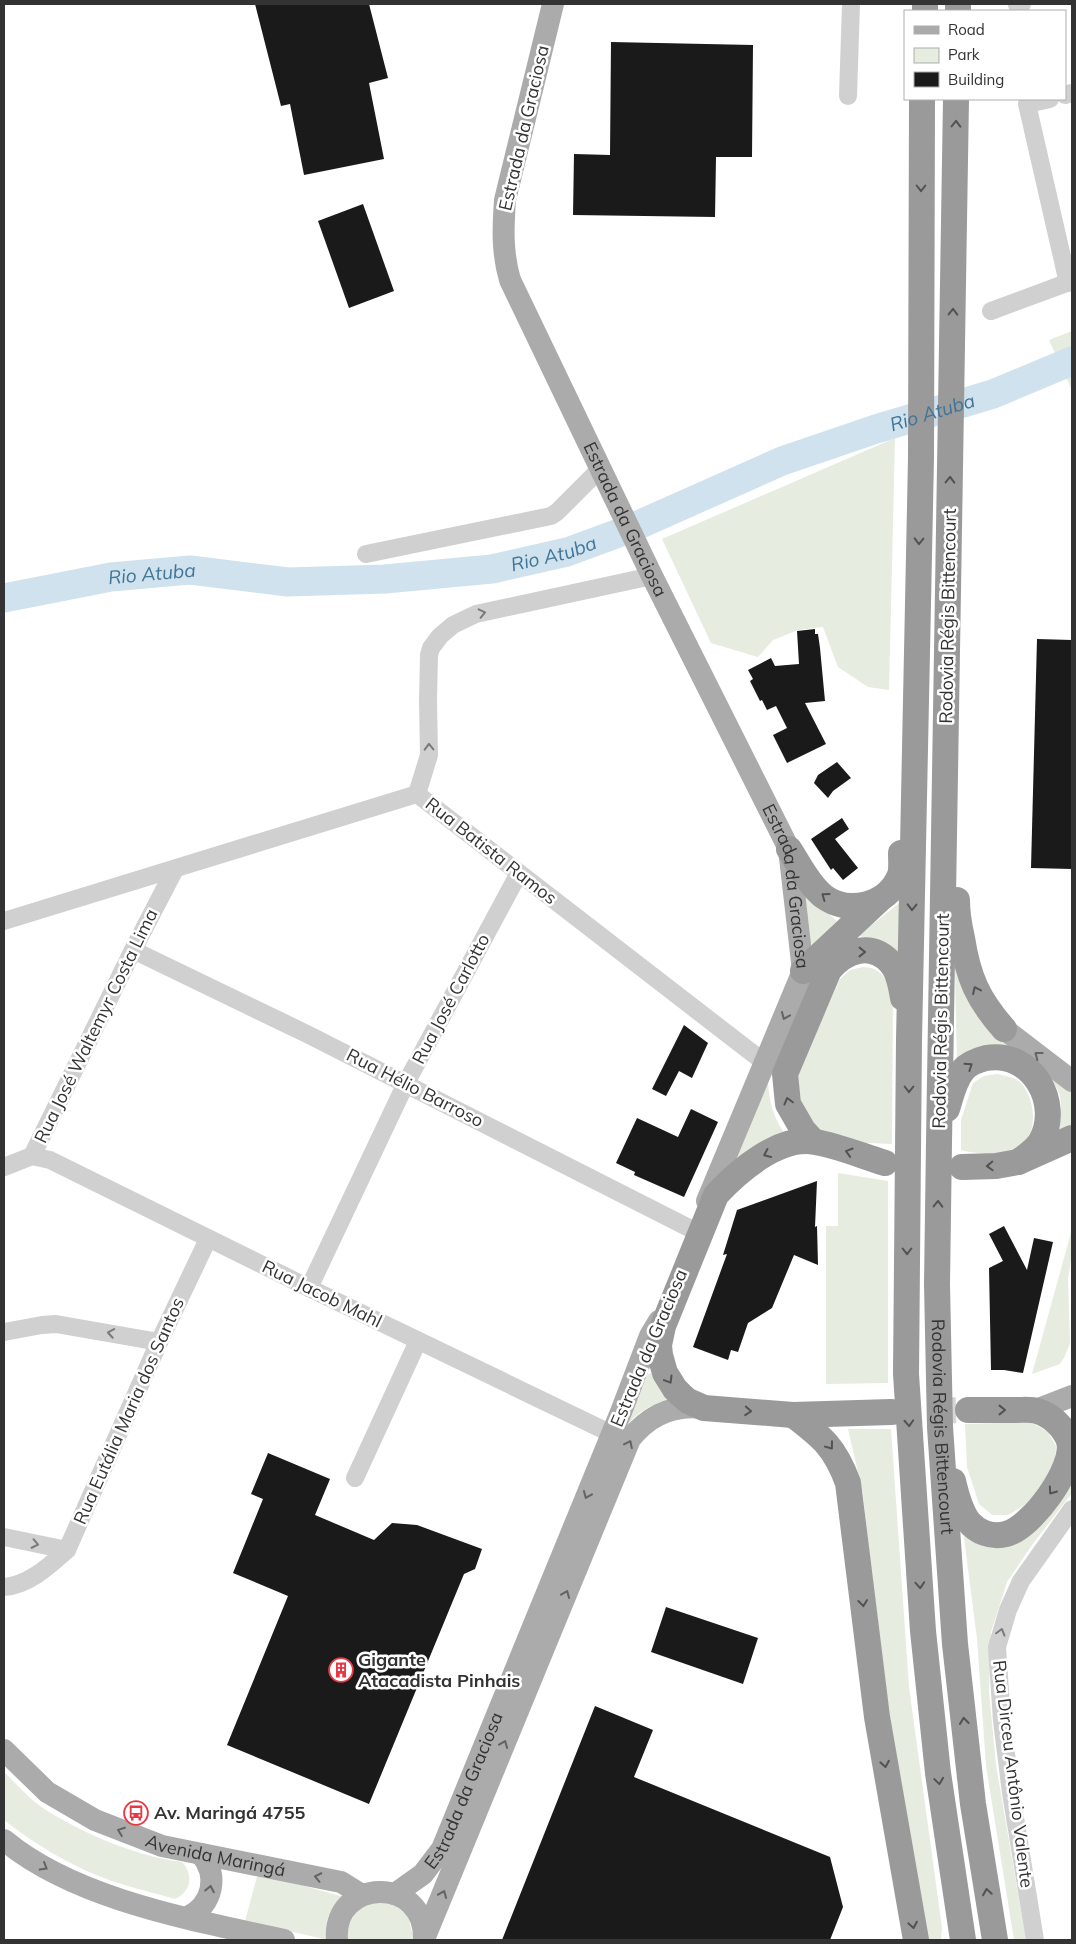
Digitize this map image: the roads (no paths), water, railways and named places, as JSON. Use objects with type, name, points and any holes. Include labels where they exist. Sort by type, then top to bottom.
[{"type":"highway","name":"Rodovia Régis Bittencourt","points":[[922,100],[921,458],[909,1040],[906,1374],[924,1640],[938,1773],[956,1904],[963,1940]]},
{"type":"highway","name":"Rodovia Régis Bittencourt","points":[[956,100],[937,1284],[940,1427],[955,1644],[966,1748],[995,1940]]},
{"type":"highway","points":[[804,971],[896,883],[901,873],[902,705],[918,585]]},
{"type":"highway","points":[[948,587],[960,710],[957,912],[971,981],[980,999],[1004,1029]]},
{"type":"highway","points":[[789,849],[816,889],[831,901],[856,906],[872,903],[881,898]]},
{"type":"highway","points":[[813,1141],[798,1124],[788,1104],[785,1074],[829,970],[838,959],[851,952],[864,950],[878,954],[890,962],[897,974],[902,990],[909,1040]]},
{"type":"highway","points":[[939,1142],[954,1084],[963,1069],[979,1060],[997,1056],[1015,1060],[1030,1070],[1041,1086],[1046,1104],[1046,1123],[1041,1141],[1033,1151],[1018,1162]]},
{"type":"highway","points":[[962,1167],[996,1166],[1018,1162],[1072,1138]]},
{"type":"highway","points":[[886,1163],[813,1141],[791,1144],[754,1160],[716,1195],[662,1326],[659,1345],[665,1373],[675,1389],[688,1401],[704,1408],[793,1415],[891,1412]]},
{"type":"highway","points":[[940,1427],[956,1494],[967,1519],[974,1527],[984,1533],[1006,1534],[1016,1529],[1041,1506],[1054,1489],[1068,1464],[1069,1442],[1059,1423],[1036,1410],[968,1410]]},
{"type":"highway","points":[[793,1415],[824,1438],[835,1454],[848,1483],[877,1716],[916,1940]]},
{"type":"highway","points":[[952,1940],[956,1904]]},
{"type":"main road","name":"Estrada da Graciosa","points":[[395,1894],[423,1874],[442,1849],[612,1434],[650,1336],[680,1284],[695,1231],[804,971],[789,849],[652,576],[510,280],[504,251],[505,200],[553,4]]},
{"type":"main road","points":[[1004,1029],[1072,1081]]},
{"type":"main road","points":[[1036,1410],[1072,1396]]},
{"type":"main road","name":"Estrada da Graciosa","points":[[424,1940],[630,1439],[645,1423],[664,1412],[683,1407],[704,1408]]},
{"type":"main road","name":"Avenida Maringá","points":[[4,1750],[47,1792],[95,1820],[162,1846],[341,1882],[362,1895]]},
{"type":"main road","points":[[4,1840],[19,1852],[67,1880],[145,1907],[284,1940]]},
{"type":"main road","points":[[188,1917],[204,1906],[212,1886],[210,1867],[201,1854]]},
{"type":"main road","points":[[337,1940],[338,1924],[347,1907],[362,1895],[379,1892],[395,1894],[404,1898],[417,1912],[424,1930],[424,1940]]},
{"type":"street","points":[[848,96],[851,4]]},
{"type":"street","points":[[991,311],[1070,282],[1027,104],[1045,100]]},
{"type":"street","points":[[366,554],[551,516],[601,468]]},
{"type":"street","points":[[417,794],[430,755],[429,655],[434,642],[440,636],[453,625],[476,614],[605,587],[640,577],[652,576]]},
{"type":"street","name":"Rua Batista Ramos","points":[[4,921],[417,794],[765,1063]]},
{"type":"street","name":"Rua José Waltemyr Costa Lima","points":[[4,1167],[32,1156],[175,869]]},
{"type":"street","name":"Rua José Carlotto","points":[[309,1288],[406,1083],[519,873]]},
{"type":"street","name":"Rua Hélio Barroso","points":[[133,950],[406,1083],[695,1231]]},
{"type":"street","name":"Rua Jacob Mahl","points":[[32,1156],[50,1160],[208,1239],[612,1434]]},
{"type":"street","name":"Rua Eutália Maria dos Santos","points":[[4,1586],[11,1586],[39,1574],[67,1550],[159,1342],[208,1239]]},
{"type":"street","points":[[4,1332],[56,1324],[159,1342]]},
{"type":"street","points":[[355,1478],[418,1341]]},
{"type":"street","name":"Rua Dirceu Antônio Valente","points":[[1035,1940],[1011,1793],[1002,1721],[997,1647],[1008,1610],[1021,1581],[1072,1508]]},
{"type":"street","points":[[4,1537],[67,1550]]},
{"type":"waterway","name":"Rio Atuba","points":[[4,598],[111,577],[190,570],[288,582],[385,579],[492,569],[567,552],[627,530],[782,461],[876,429],[993,394],[1072,361]]},
{"type":"tunnel","points":[[891,1412],[968,1410]]},
{"type":"place","name":"Gigante Atacadista Pinhais","points":[[341,1670]]},
{"type":"place","name":"Av. Maringá 4755","points":[[136,1813]]}]
